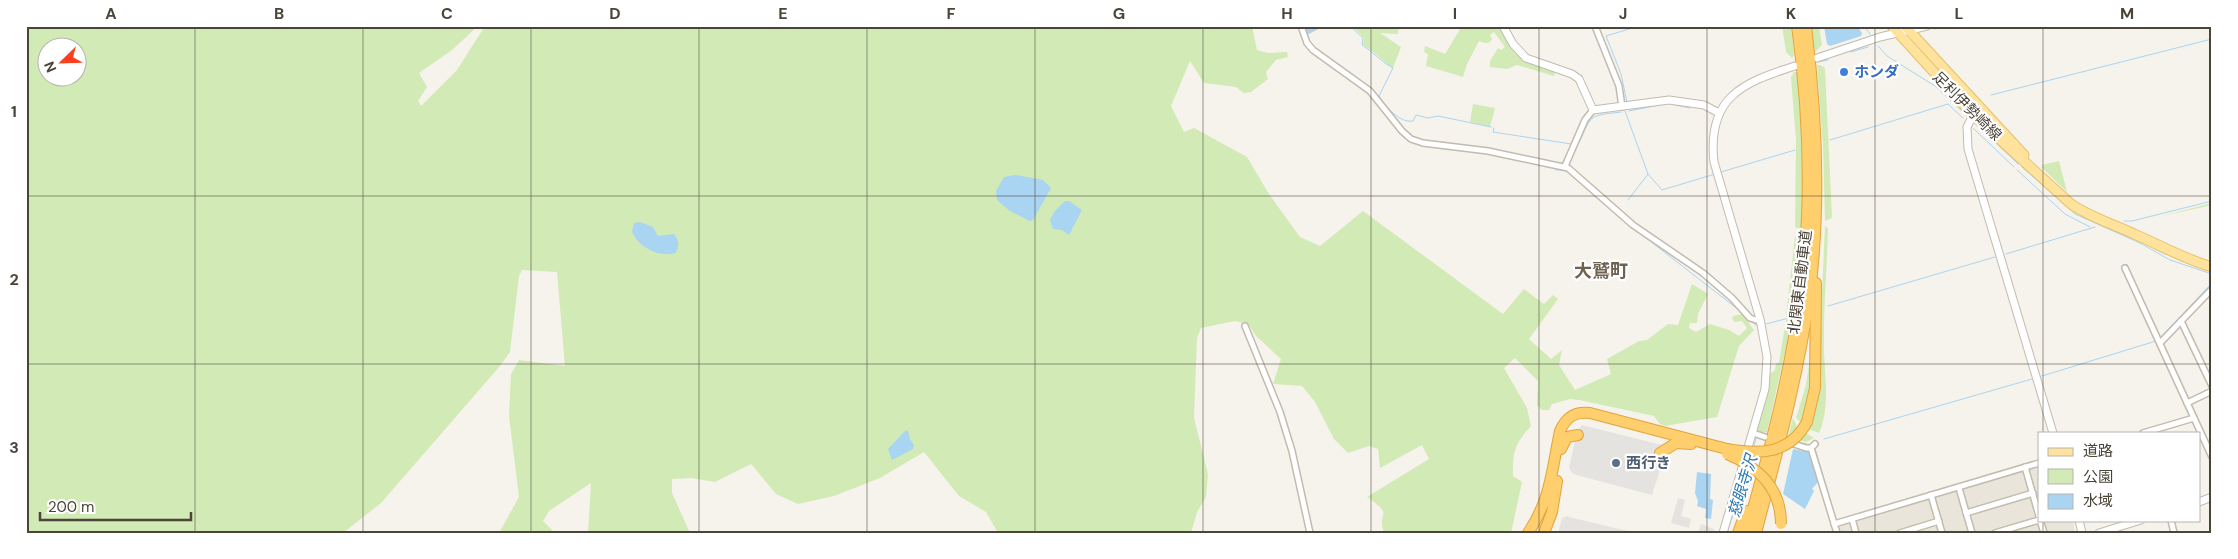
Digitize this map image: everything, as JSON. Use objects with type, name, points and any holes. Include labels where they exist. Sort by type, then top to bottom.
[{"type":"highway","name":"北関東自動車道","points":[[1746,533],[1794,334],[1806,243],[1808,132],[1797,26]]},
{"type":"highway","name":"北関東自動車道","points":[[1756,533],[1782,434],[1800,352],[1812,273],[1816,209],[1816,130],[1806,26]]},
{"type":"highway","points":[[1660,453],[1671,445],[1681,442],[1727,452],[1781,449],[1798,436],[1808,422],[1815,388],[1816,209]]},
{"type":"highway","points":[[1528,533],[1540,515],[1547,498],[1560,431],[1565,421],[1573,414],[1590,413],[1727,452],[1751,465],[1764,478],[1778,503],[1780,528]]},
{"type":"highway","points":[[1544,533],[1554,502],[1562,444],[1570,435],[1578,435]]},
{"type":"highway","points":[[1738,533],[1768,440]]},
{"type":"main road","name":"足利伊勢崎線","points":[[1907,28],[2047,181]]},
{"type":"main road","name":"足利伊勢崎線","points":[[1895,30],[1973,115],[2072,204],[2176,255],[2212,267]]},
{"type":"main road","points":[[1959,86],[1974,105],[1973,115],[1987,114]]},
{"type":"street","points":[[1302,26],[1308,43],[1313,50],[1370,91],[1404,135],[1423,143],[1488,151],[1571,169],[1633,225],[1691,264],[1726,292],[1750,318],[1760,319]]},
{"type":"street","points":[[1502,26],[1513,44],[1526,58],[1572,74],[1579,79],[1593,110]]},
{"type":"street","points":[[1595,26],[1620,86],[1622,107]]},
{"type":"street","points":[[1817,58],[1895,30],[1927,26]]},
{"type":"street","points":[[1723,533],[1765,389],[1768,368],[1766,342],[1760,319],[1714,162],[1712,146],[1714,128],[1719,113],[1737,91],[1746,84],[1795,66]]},
{"type":"street","points":[[1564,166],[1585,120],[1593,110],[1669,100],[1704,105],[1719,113]]},
{"type":"street","points":[[1973,115],[1967,127],[1968,149],[2053,432]]},
{"type":"street","points":[[2125,268],[2187,402],[2198,432]]},
{"type":"street","points":[[2160,343],[2212,289]]},
{"type":"street","points":[[2181,321],[2212,386]]},
{"type":"street","points":[[1245,326],[1280,412],[1292,451],[1310,533]]},
{"type":"street","points":[[2187,402],[2212,391]]},
{"type":"street","points":[[2146,432],[2194,418]]},
{"type":"street","points":[[1753,433],[1768,440]]},
{"type":"street","points":[[1787,442],[1806,448],[1813,446],[1837,533]]},
{"type":"street","points":[[2202,444],[2212,457]]},
{"type":"street","points":[[1834,524],[2038,463]]},
{"type":"street","points":[[2025,467],[2038,512]]},
{"type":"street","points":[[1958,488],[1972,533]]},
{"type":"street","points":[[1966,513],[2033,493]]},
{"type":"street","points":[[1931,495],[1942,533]]},
{"type":"street","points":[[2200,502],[2212,497]]},
{"type":"street","points":[[1852,519],[1856,533]]},
{"type":"street","points":[[1996,533],[2038,520]]},
{"type":"street","points":[[1900,533],[1939,521]]},
{"type":"street","points":[[2099,533],[2114,531],[2136,522]]},
{"type":"shaded area","name":"西行き","points":[[1582,425],[1662,445],[1664,458],[1652,495],[1573,474],[1569,468],[1577,432]]},
{"type":"shaded area","points":[[2038,466],[2038,522],[2073,522],[2075,533],[1841,533],[1839,525]]},
{"type":"shaded area","points":[[1678,498],[1685,500],[1681,516],[1691,519],[1689,528],[1671,523]]},
{"type":"shaded area","points":[[1568,516],[1636,533],[1558,533],[1562,518]]},
{"type":"shaded area","points":[[1701,524],[1714,529],[1713,533],[1698,533]]},
{"type":"green space","points":[[26,26],[478,26],[452,50],[419,73],[427,87],[418,101],[421,106],[457,70],[485,26],[1178,26],[1179,29],[1180,26],[1252,26],[1257,50],[1268,53],[1287,52],[1288,57],[1276,60],[1266,72],[1268,79],[1251,92],[1244,93],[1236,87],[1204,83],[1190,61],[1171,106],[1184,132],[1194,128],[1247,157],[1269,194],[1300,237],[1320,246],[1363,211],[1503,314],[1524,289],[1544,304],[1553,295],[1558,299],[1529,339],[1551,359],[1562,350],[1559,365],[1575,390],[1611,374],[1607,359],[1639,341],[1647,340],[1668,324],[1678,325],[1692,284],[1708,294],[1698,314],[1697,323],[1690,323],[1689,328],[1696,332],[1710,324],[1729,330],[1739,336],[1747,328],[1742,321],[1735,322],[1732,319],[1733,316],[1742,314],[1754,330],[1739,346],[1717,417],[1665,426],[1660,424],[1654,416],[1579,400],[1570,399],[1552,404],[1549,410],[1542,410],[1537,405],[1538,381],[1515,358],[1504,368],[1527,408],[1531,426],[1521,438],[1514,454],[1513,476],[1522,482],[1511,533],[1384,533],[1382,526],[1383,511],[1367,497],[1429,459],[1422,445],[1380,468],[1378,449],[1369,446],[1348,453],[1334,439],[1315,402],[1302,386],[1273,384],[1281,359],[1256,336],[1248,324],[1235,321],[1201,328],[1197,338],[1194,418],[1208,474],[1206,497],[1197,512],[1191,533],[998,533],[986,512],[959,496],[924,452],[880,478],[834,496],[798,504],[776,494],[751,464],[715,482],[691,478],[672,479],[672,493],[690,533],[588,533],[591,483],[549,511],[543,521],[555,533],[499,533],[519,497],[509,416],[511,374],[519,360],[565,366],[557,272],[522,270],[519,276],[510,352],[381,503],[343,533],[26,533]]},
{"type":"green space","points":[[1352,26],[1399,26],[1398,34],[1380,33],[1401,47],[1393,68],[1363,45],[1364,38]]},
{"type":"green space","points":[[1462,26],[1501,26],[1516,52],[1556,70],[1554,76],[1517,65],[1507,69],[1490,67],[1490,61],[1498,48],[1501,50],[1505,47],[1494,32],[1490,35],[1492,39],[1488,43],[1479,41],[1467,64],[1463,77],[1426,66],[1428,54],[1424,52],[1425,46],[1445,54]]},
{"type":"green space","points":[[1782,26],[1791,26],[1794,55],[1792,58],[1786,52]]},
{"type":"green space","points":[[1810,26],[1819,26],[1822,45],[1815,52]]},
{"type":"green space","points":[[1817,65],[1825,68],[1832,218],[1825,221],[1823,145]]},
{"type":"green space","points":[[1794,72],[1797,72],[1802,150],[1801,227],[1799,229],[1795,227],[1796,140],[1791,77]]},
{"type":"green space","points":[[1473,104],[1495,108],[1490,127],[1470,122]]},
{"type":"green space","points":[[2059,161],[2067,192],[2042,168],[2042,165]]},
{"type":"green space","points":[[2212,203],[2212,205],[2158,217]]},
{"type":"green space","points":[[1825,226],[1828,229],[1824,337],[1826,403],[1819,433],[1808,429],[1796,418],[1806,385],[1811,351],[1810,425],[1817,404]]},
{"type":"green space","points":[[1801,233],[1787,343],[1767,432],[1760,433],[1757,429],[1770,374],[1775,370],[1776,363],[1779,363],[1786,320],[1788,319],[1786,317],[1795,237]]},
{"type":"green space","points":[[1793,418],[1798,428],[1814,438],[1806,442],[1788,437]]},
{"type":"water","points":[[1304,26],[1324,26],[1307,35]]},
{"type":"water","points":[[1824,26],[1857,26],[1862,33],[1861,36],[1830,46],[1827,44]]},
{"type":"water","points":[[1016,175],[1043,180],[1051,188],[1033,220],[1030,221],[1010,211],[997,200],[996,191],[1004,177]]},
{"type":"water","points":[[1065,201],[1069,201],[1082,210],[1069,235],[1062,230],[1053,229],[1050,220],[1054,212]]},
{"type":"water","points":[[640,222],[653,227],[658,236],[674,234],[678,244],[675,253],[663,254],[656,252],[639,242],[632,231],[634,223]]},
{"type":"water","points":[[906,430],[914,445],[913,449],[892,460],[888,449]]},
{"type":"water","points":[[1793,449],[1809,452],[1818,482],[1812,489],[1814,491],[1805,509],[1783,494]]},
{"type":"water","points":[[1697,472],[1711,474],[1710,499],[1713,500],[1711,519],[1705,518],[1706,509],[1697,506],[1698,501],[1695,493]]},
{"type":"waterway","points":[[1350,26],[1363,38],[1362,45],[1393,68],[1379,96],[1397,117],[1413,121],[1416,115],[1428,118],[1438,116],[1491,127]]},
{"type":"waterway","points":[[1627,102],[1621,74],[1606,36],[1639,26]]},
{"type":"waterway","points":[[1864,26],[1870,34]]},
{"type":"waterway","points":[[1935,29],[1943,26]]},
{"type":"waterway","points":[[1991,95],[2212,39]]},
{"type":"waterway","points":[[1878,46],[1887,56],[1935,86],[1965,114]]},
{"type":"waterway","points":[[1851,52],[1868,47]]},
{"type":"waterway","points":[[1818,62],[1828,60]]},
{"type":"waterway","points":[[1629,111],[1665,104]]},
{"type":"waterway","points":[[1671,104],[1690,108]]},
{"type":"waterway","points":[[1830,140],[1948,104],[1963,118]]},
{"type":"waterway","points":[[1625,111],[1648,174],[1628,200]]},
{"type":"waterway","points":[[1577,146],[1591,119],[1601,115],[1621,112]]},
{"type":"waterway","points":[[1977,125],[2018,164]]},
{"type":"waterway","points":[[1494,128],[1493,132],[1571,144]]},
{"type":"waterway","points":[[1973,128],[2014,167]]},
{"type":"waterway","points":[[1569,163],[1577,146]]},
{"type":"waterway","points":[[1721,172],[1795,150]]},
{"type":"waterway","points":[[2022,167],[2075,214],[2140,243],[2170,260],[2212,274]]},
{"type":"waterway","points":[[1556,170],[1565,170]]},
{"type":"waterway","points":[[2017,170],[2065,214],[2090,227]]},
{"type":"waterway","points":[[1648,174],[1662,190],[1715,174]]},
{"type":"waterway","points":[[2124,221],[2132,221],[2212,201]]},
{"type":"waterway","points":[[1632,227],[1757,326]]},
{"type":"waterway","points":[[2006,254],[2095,227]]},
{"type":"waterway","points":[[1828,306],[1995,257]]},
{"type":"waterway","points":[[2159,339],[2212,283]]},
{"type":"waterway","points":[[1766,324],[1789,318]]},
{"type":"waterway","points":[[2042,376],[2156,341]]},
{"type":"waterway","points":[[1824,439],[2032,379]]},
{"type":"waterway","name":"慈眼寺沢","points":[[1754,446],[1756,439]]},
{"type":"waterway","name":"慈眼寺沢","points":[[1798,442],[1807,444]]},
{"type":"waterway","points":[[1816,452],[1835,517]]},
{"type":"waterway","name":"慈眼寺沢","points":[[1727,533],[1747,469]]},
{"type":"place","name":"ホンダ","points":[[1844,72]]},
{"type":"place","name":"西行き","points":[[1616,463]]},
{"type":"district","name":"大鷲町","points":[[1601,271]]}]
